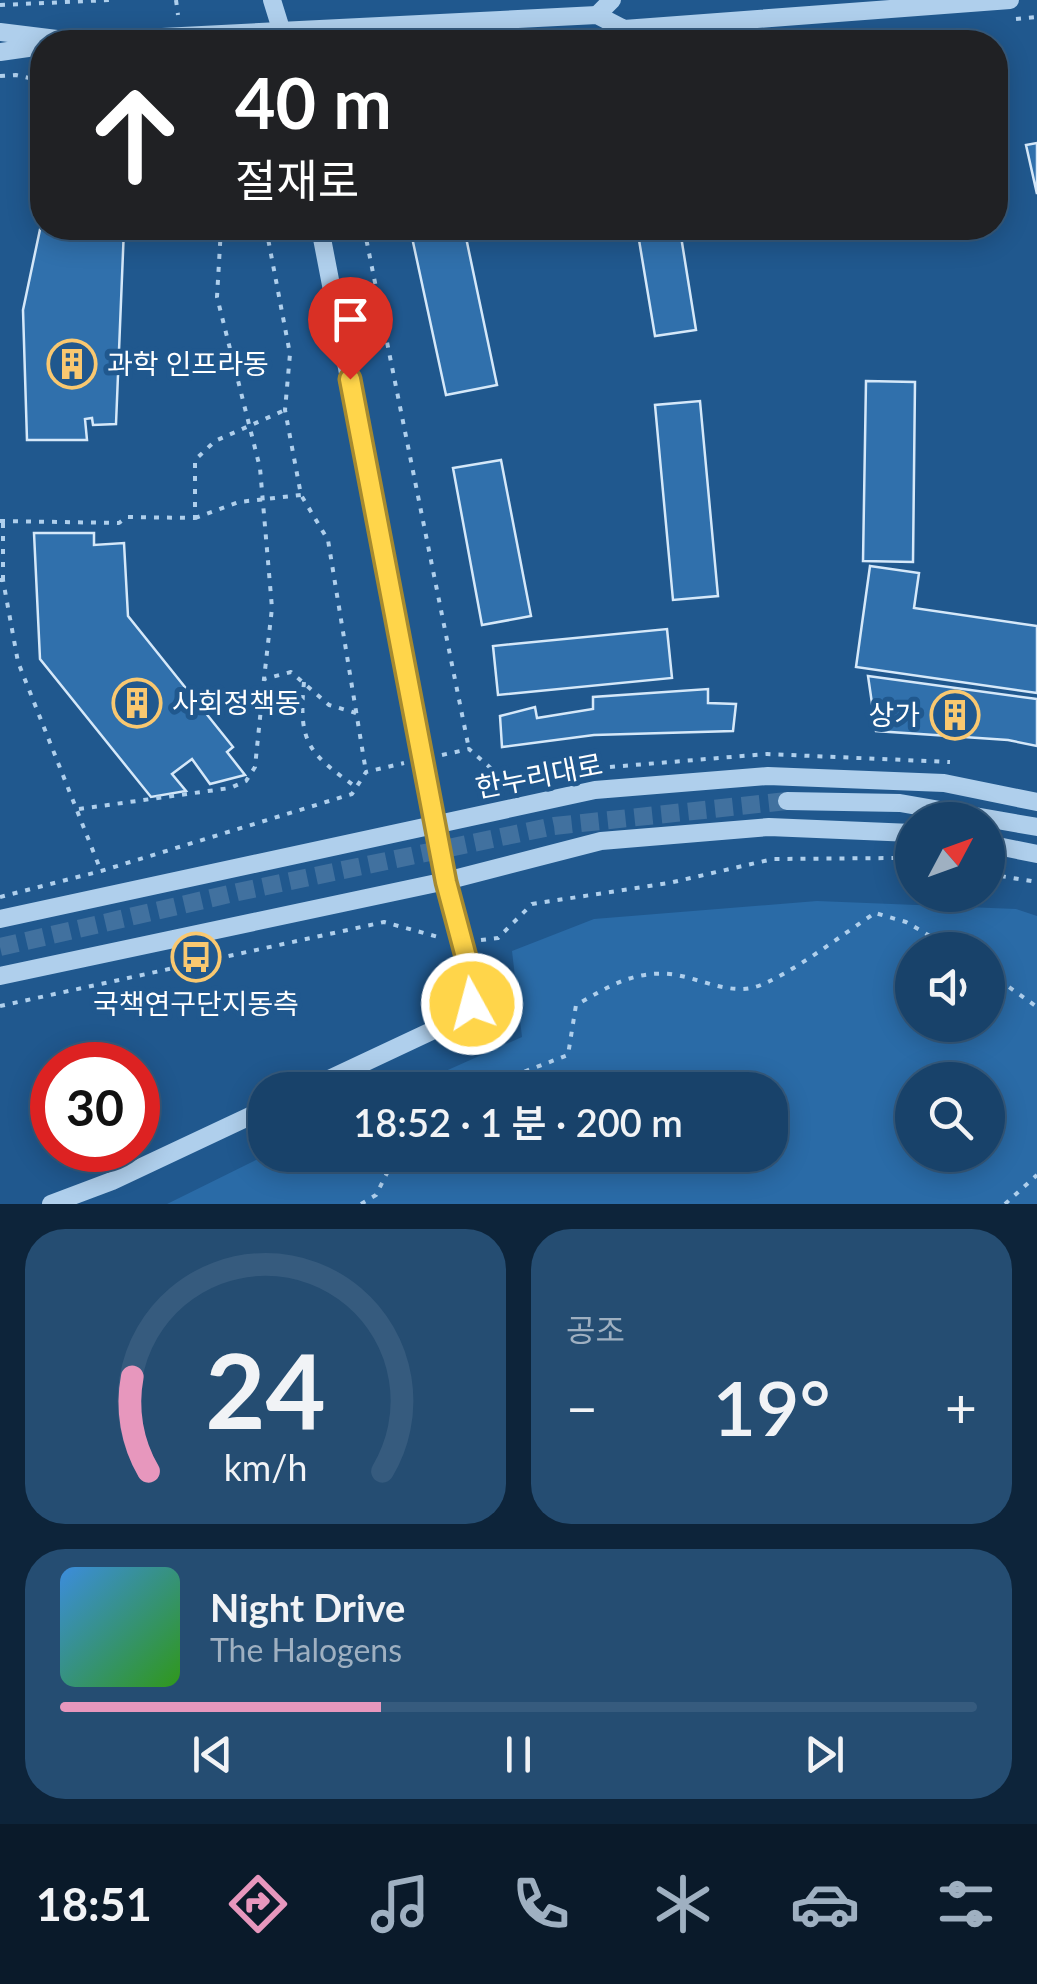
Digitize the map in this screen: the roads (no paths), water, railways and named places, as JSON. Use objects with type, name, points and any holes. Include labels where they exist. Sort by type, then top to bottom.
[{"type":"street","points":[[272,0],[281,30]]},
{"type":"street","points":[[597,15],[612,0]]},
{"type":"street","points":[[393,30],[597,15],[624,29],[1010,0]]},
{"type":"street","points":[[0,32],[30,36]]},
{"type":"street","points":[[0,52],[30,48]]},
{"type":"street","points":[[322,240],[446,882],[474,987],[472,1004],[457,1019],[344,1072]]},
{"type":"street","name":"한누리대로","points":[[0,920],[595,790],[768,776],[944,783],[1037,802]]},
{"type":"street","points":[[787,802],[900,803],[1037,827]]},
{"type":"street","points":[[0,976],[446,882],[602,841],[769,828],[895,833]]},
{"type":"street","points":[[1005,847],[1037,854]]},
{"type":"street","points":[[51,1204],[112,1181],[248,1117]]},
{"type":"tunnel","points":[[0,947],[554,826],[787,801]]},
{"type":"place","name":"과학 인프라동","points":[[72,364]]},
{"type":"place","name":"사회정책동","points":[[137,703]]},
{"type":"place","name":"상가","points":[[955,715]]},
{"type":"place","name":"국책연구단지동측","points":[[196,957]]}]
